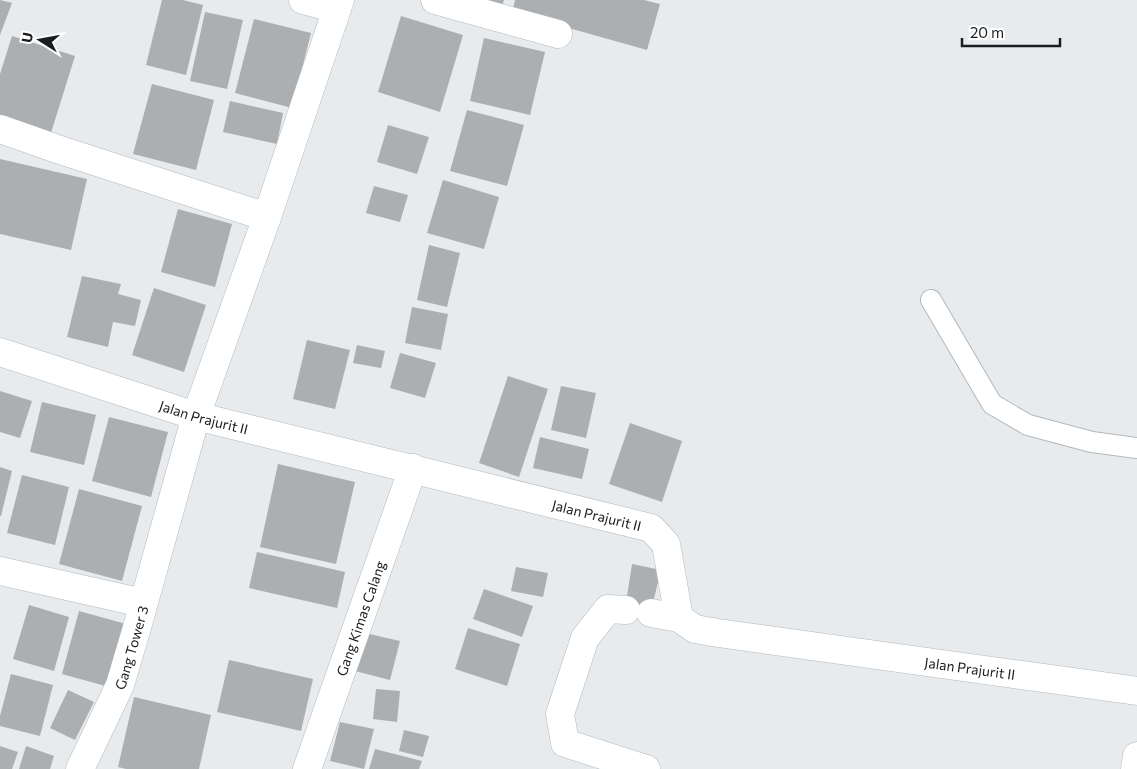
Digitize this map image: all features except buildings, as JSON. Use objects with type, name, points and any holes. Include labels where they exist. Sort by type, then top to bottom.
[{"type":"street","points":[[143,603],[196,416],[267,217],[338,4],[303,0]]},
{"type":"street","points":[[435,0],[558,34]]},
{"type":"street","points":[[0,129],[267,217]]},
{"type":"street","name":"Jalan Prajurit II","points":[[0,352],[196,416],[651,528],[666,544],[679,618],[695,629],[1137,691]]},
{"type":"street","name":"Gang Kimas Calang","points":[[308,769],[413,468]]},
{"type":"street","name":"Gang Tower 3","points":[[0,571],[143,603],[120,684],[80,769]]},
{"type":"street","points":[[646,769],[565,743],[560,714],[585,638],[608,609],[638,611],[679,618]]},
{"type":"street","points":[[1135,769],[1137,756]]},
{"type":"lane","points":[[931,300],[992,404],[1028,425],[1092,442],[1137,448]]}]
